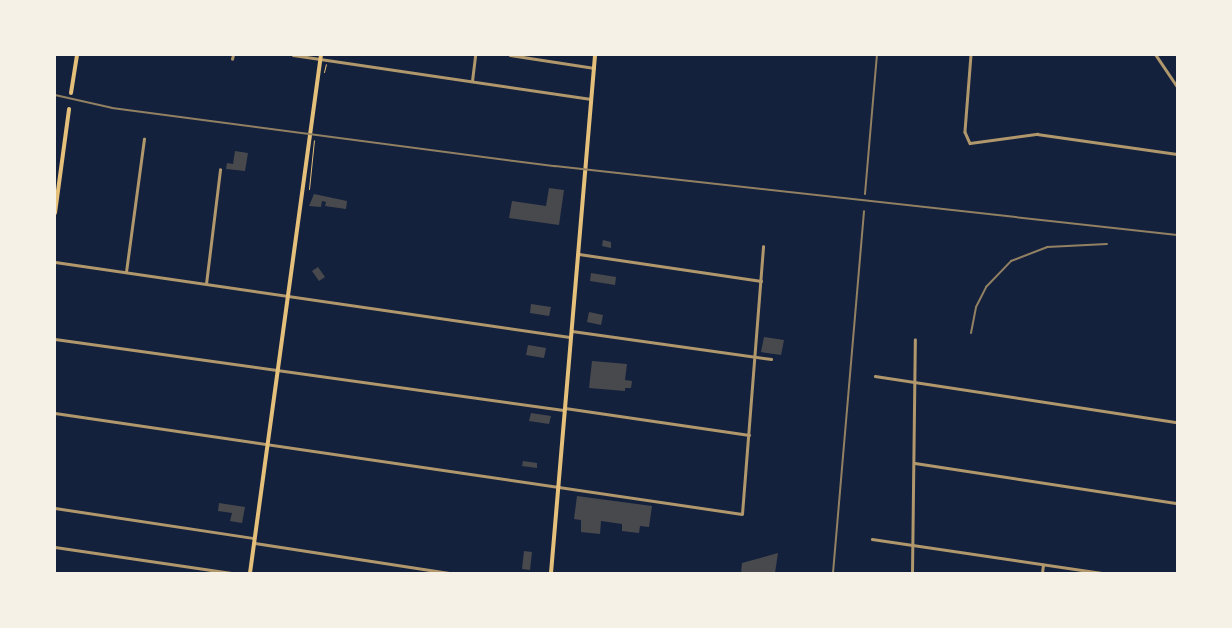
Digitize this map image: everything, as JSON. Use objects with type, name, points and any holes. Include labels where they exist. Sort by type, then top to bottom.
[{"type":"main road","points":[[71,94],[76,55]]},
{"type":"main road","points":[[551,573],[556,487],[595,55]]},
{"type":"main road","points":[[250,573],[321,57]]},
{"type":"main road","points":[[55,213],[69,109]]},
{"type":"street","points":[[232,55],[232,60]]},
{"type":"street","points":[[292,55],[321,57],[591,99]]},
{"type":"street","points":[[472,82],[475,55]]},
{"type":"street","points":[[510,55],[594,68]]},
{"type":"street","points":[[972,55],[967,139],[972,144],[1007,136],[1037,134],[1177,154]]},
{"type":"street","points":[[1156,55],[1177,86]]},
{"type":"street","points":[[126,272],[144,138]]},
{"type":"street","points":[[206,284],[220,170]]},
{"type":"street","points":[[55,413],[742,514],[762,282],[763,247]]},
{"type":"street","points":[[577,254],[762,282]]},
{"type":"street","points":[[55,262],[570,337]]},
{"type":"street","points":[[570,330],[771,359]]},
{"type":"street","points":[[55,339],[270,371],[277,369],[749,435]]},
{"type":"street","points":[[912,573],[915,544],[915,340]]},
{"type":"street","points":[[875,376],[1177,422]]},
{"type":"street","points":[[915,463],[1177,503]]},
{"type":"street","points":[[55,508],[449,573]]},
{"type":"street","points":[[872,540],[915,544],[1102,573]]},
{"type":"street","points":[[55,547],[231,573]]},
{"type":"street","points":[[1042,573],[1043,564]]},
{"type":"path","points":[[309,189],[314,138]]},
{"type":"building","points":[[235,151],[248,153],[245,171],[226,169],[227,163],[233,164]]},
{"type":"building","points":[[549,188],[564,190],[559,225],[509,218],[512,201],[546,206]]},
{"type":"building","points":[[314,194],[347,201],[346,209],[325,206],[326,202],[322,201],[321,207],[309,206]]},
{"type":"building","points":[[603,240],[611,242],[611,248],[602,246]]},
{"type":"building","points":[[318,267],[325,277],[319,281],[312,271]]},
{"type":"building","points":[[591,273],[616,277],[615,285],[590,281]]},
{"type":"building","points":[[531,304],[551,307],[549,316],[530,313]]},
{"type":"building","points":[[589,312],[603,315],[601,325],[587,322]]},
{"type":"building","points":[[764,337],[784,340],[781,355],[761,352]]},
{"type":"building","points":[[528,345],[546,348],[544,358],[526,355]]},
{"type":"building","points":[[592,361],[627,364],[625,380],[632,381],[631,388],[625,388],[625,391],[589,388]]},
{"type":"building","points":[[531,413],[551,416],[549,424],[529,421]]},
{"type":"building","points":[[523,461],[537,463],[537,468],[522,466]]},
{"type":"building","points":[[577,496],[652,506],[649,527],[640,526],[639,533],[622,531],[622,524],[601,521],[600,534],[581,532],[581,520],[574,519]]},
{"type":"building","points":[[219,503],[245,507],[242,523],[230,521],[232,513],[218,511]]},
{"type":"building","points":[[524,551],[532,552],[530,570],[522,569]]},
{"type":"building","points":[[778,553],[775,573],[741,573],[742,563]]},
{"type":"railway","points":[[865,194],[877,55]]},
{"type":"railway","points":[[55,95],[112,108],[555,166],[1177,235]]},
{"type":"railway","points":[[833,573],[864,211]]},
{"type":"railway","points":[[971,333],[976,307],[986,287],[1011,261],[1047,247],[1107,244]]}]
